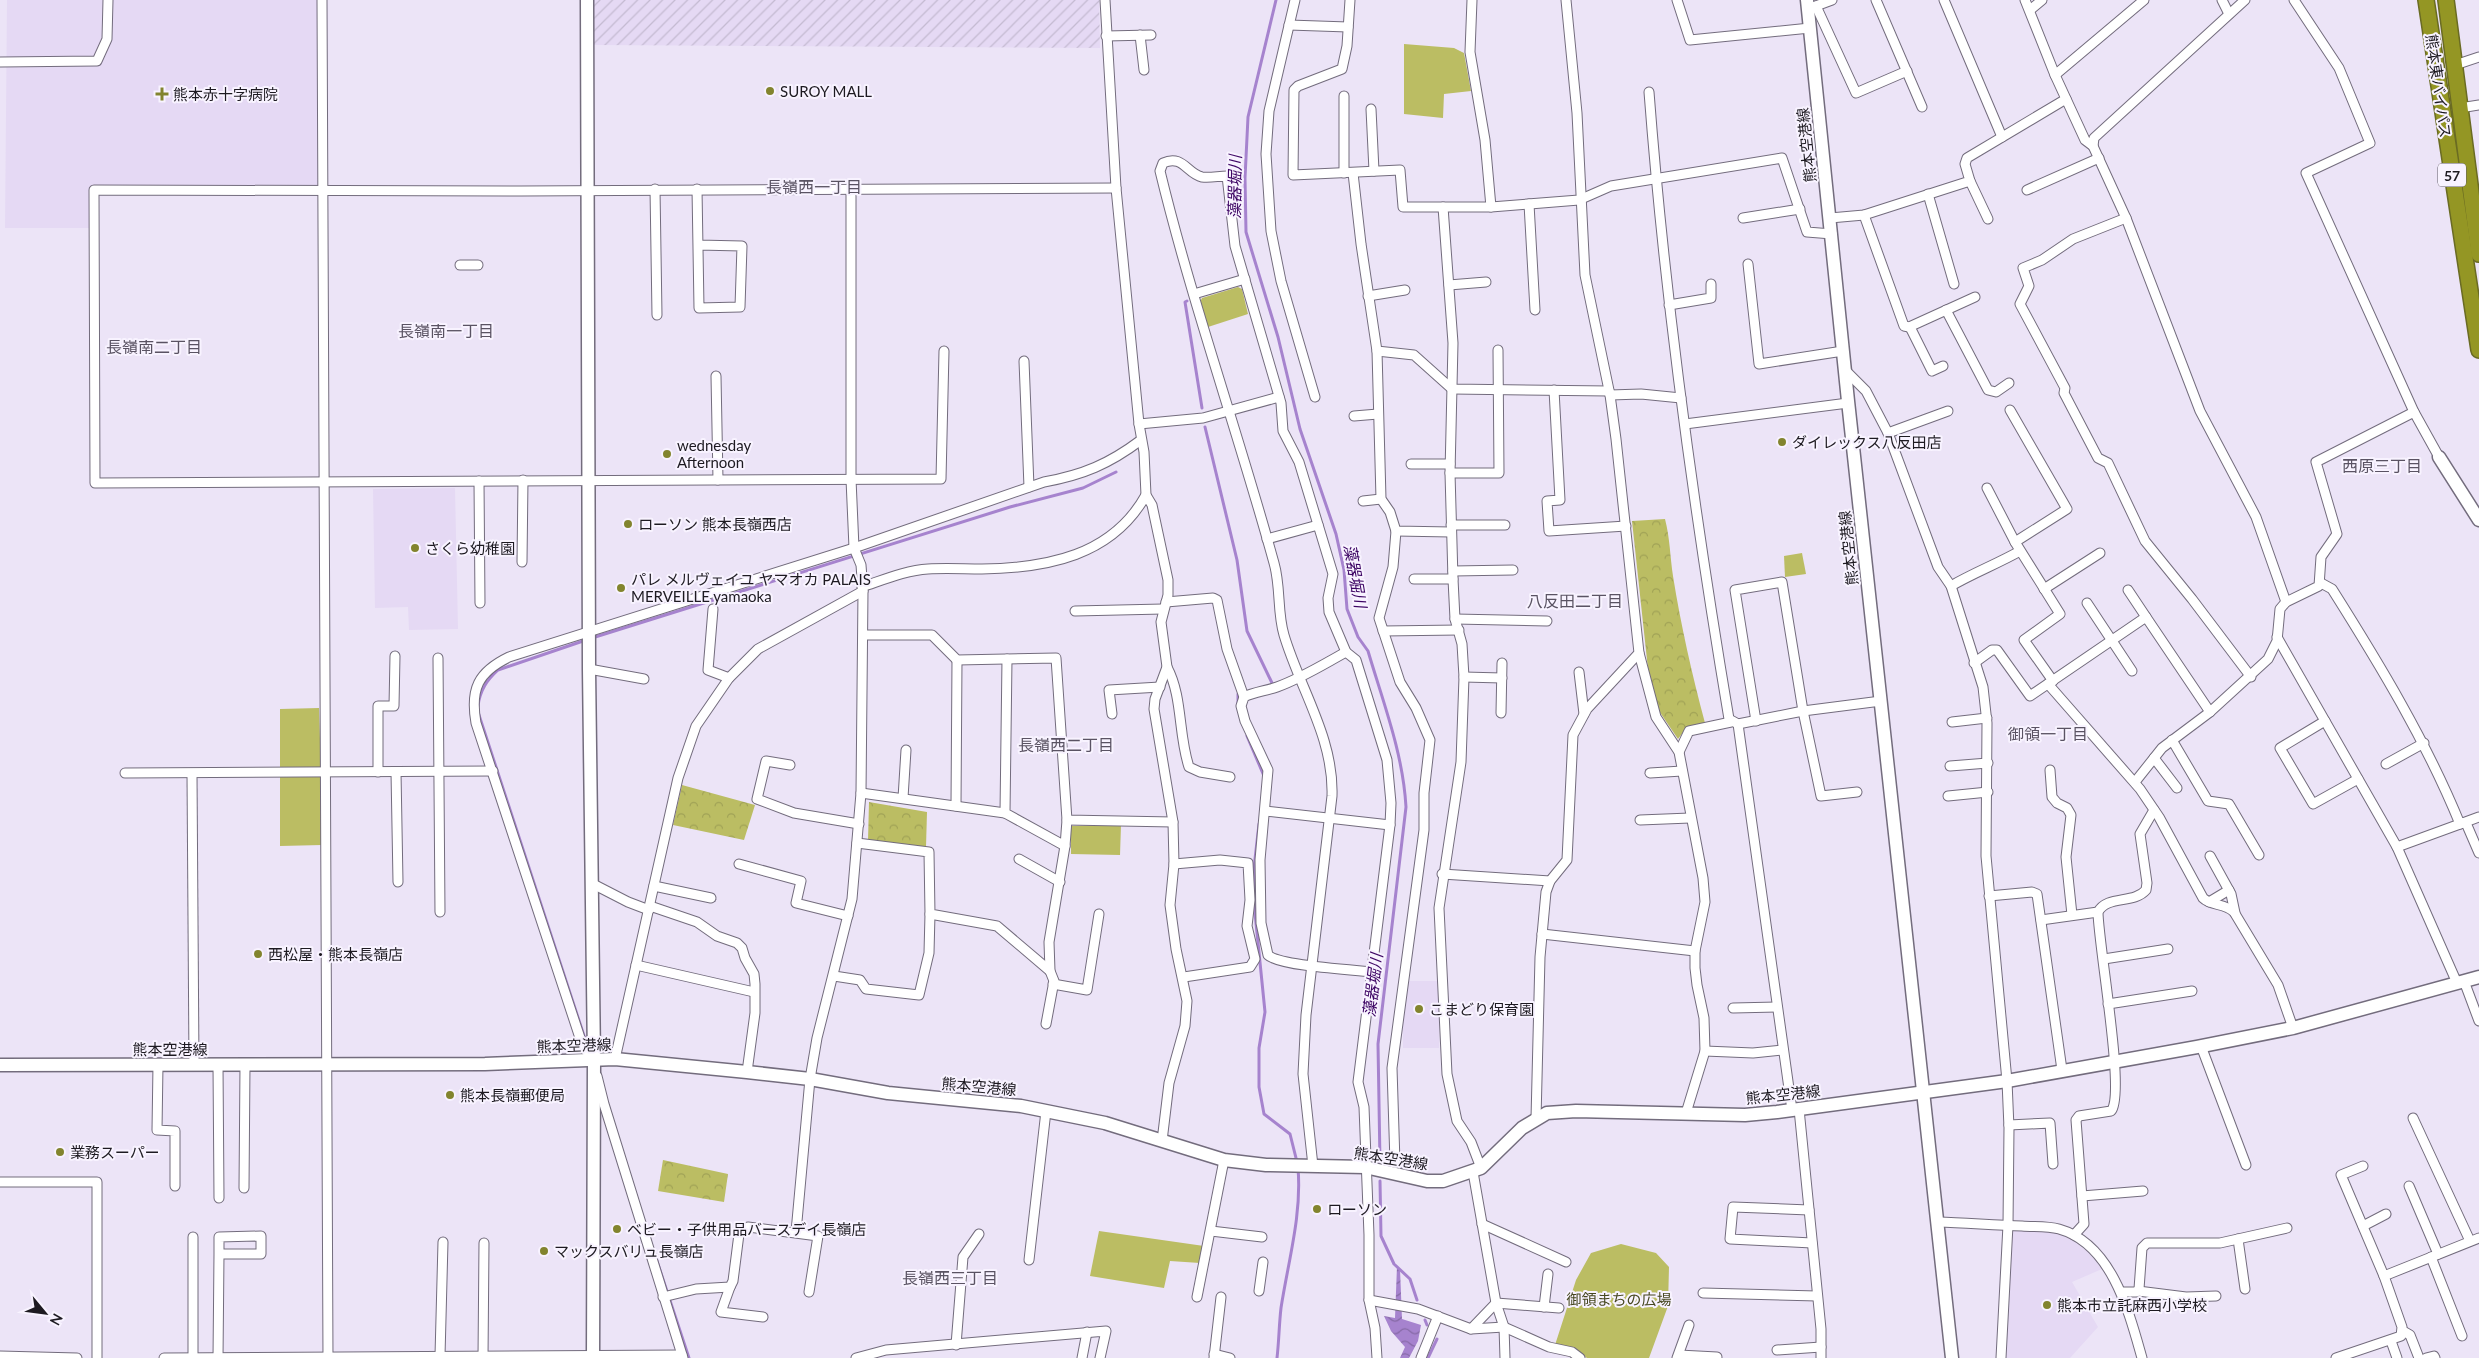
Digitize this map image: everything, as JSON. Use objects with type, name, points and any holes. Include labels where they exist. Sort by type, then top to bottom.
[{"type":"highway","name":"熊本東バイパス","points":[[2426,0],[2479,350]]},
{"type":"highway","name":"熊本東バイパス","points":[[2446,0],[2479,254]]},
{"type":"main road","points":[[587,0],[589,669],[594,1060],[593,1357]]},
{"type":"main road","name":"熊本空港線","points":[[1810,5],[1810,28],[1848,403],[1952,1358]]},
{"type":"main road","points":[[2439,457],[2479,520]]},
{"type":"main road","points":[[1923,1092],[2007,1081],[2293,1028],[2479,977]]},
{"type":"main road","name":"熊本空港線","points":[[0,1065],[485,1064],[615,1060],[810,1079],[888,1093],[1021,1106],[1105,1123],[1224,1160],[1309,1166],[1365,1167],[1427,1181],[1442,1181],[1477,1170],[1522,1128],[1546,1113],[1576,1110],[1745,1115],[1796,1110],[1923,1092]]},
{"type":"street","points":[[0,62],[97,62],[107,39],[108,0]]},
{"type":"street","points":[[322,0],[328,1357]]},
{"type":"street","points":[[1105,0],[1116,188],[1146,495],[1152,505],[1168,580],[1161,622],[1167,667],[1175,682],[1181,734],[1189,767],[1200,772],[1230,777]]},
{"type":"street","points":[[1295,0],[1269,111],[1266,154],[1271,231],[1281,281],[1315,397]]},
{"type":"street","points":[[1350,0],[1342,69],[1298,86],[1294,90],[1293,175],[1400,170],[1403,208],[1491,207],[1579,200],[1611,186],[1782,158],[1808,233],[1832,234]]},
{"type":"street","points":[[1472,0],[1470,52],[1485,140],[1491,207]]},
{"type":"street","points":[[1566,0],[1577,113],[1579,200],[1584,275],[1610,393],[1640,653],[1656,717],[1679,752],[1690,818],[1702,868],[1705,897],[1695,951],[1697,985],[1706,1030],[1705,1051],[1686,1113]]},
{"type":"street","points":[[1677,0],[1690,40],[1810,28]]},
{"type":"street","points":[[1832,0],[1810,5],[1856,93],[1907,71]]},
{"type":"street","points":[[1876,0],[1922,107]]},
{"type":"street","points":[[1944,0],[2002,137]]},
{"type":"street","points":[[2025,0],[2055,75],[2085,140],[2093,146]]},
{"type":"street","points":[[2030,10],[2042,0]]},
{"type":"street","points":[[2055,75],[2144,0]]},
{"type":"street","points":[[2222,0],[2229,14]]},
{"type":"street","points":[[2245,0],[2094,138],[2093,146],[2126,218],[2200,412],[2256,516],[2286,602]]},
{"type":"street","points":[[2294,0],[2339,68],[2370,143],[2306,173],[2344,263],[2414,412],[2439,457]]},
{"type":"street","points":[[1289,25],[1348,27]]},
{"type":"street","points":[[1140,35],[1144,70]]},
{"type":"street","points":[[1106,36],[1151,35]]},
{"type":"street","points":[[2455,65],[2479,57]]},
{"type":"street","points":[[1649,92],[1669,305],[1703,564],[1729,719],[1735,723],[1783,1050],[1796,1110],[1809,1210],[1821,1358]]},
{"type":"street","points":[[1344,96],[1348,173],[1377,351],[1381,499],[1390,512],[1396,531],[1394,567],[1379,618],[1400,682],[1424,723],[1431,745],[1424,793],[1424,830],[1392,1068],[1395,1163]]},
{"type":"street","points":[[1988,219],[1970,181],[1965,160],[2066,99]]},
{"type":"street","points":[[2460,108],[2479,105]]},
{"type":"street","points":[[1371,108],[1374,171]]},
{"type":"street","points":[[2027,190],[2098,158]]},
{"type":"street","points":[[1309,1166],[1303,1074],[1306,1015],[1329,820],[1332,784],[1330,760],[1322,733],[1283,633],[1278,579],[1175,233],[1160,171],[1163,163],[1168,161],[1182,162],[1202,176],[1227,176],[1236,246],[1279,396],[1285,437],[1299,462],[1333,574],[1328,606],[1346,652],[1356,660],[1387,760],[1391,804],[1390,825],[1358,1082],[1364,1107],[1365,1167],[1370,1235],[1370,1300],[1375,1328],[1377,1358]]},
{"type":"street","points":[[1830,218],[1864,215],[1970,181]]},
{"type":"street","points":[[796,1232],[810,1079],[818,1038],[848,916],[861,793],[864,635],[861,565],[854,548],[851,479],[851,188]]},
{"type":"street","points":[[944,351],[941,479],[95,483],[94,190],[1116,188]]},
{"type":"street","points":[[655,189],[657,315]]},
{"type":"street","points":[[697,189],[699,308],[740,307],[742,246],[698,245]]},
{"type":"street","points":[[1928,194],[1954,284]]},
{"type":"street","points":[[1529,204],[1535,310]]},
{"type":"street","points":[[1443,207],[1453,343],[1450,468],[1453,575],[1455,619],[1459,630],[1464,677],[1461,762],[1442,874],[1439,908],[1447,1074],[1457,1121],[1471,1142],[1477,1170],[1482,1224],[1496,1303],[1504,1327],[1504,1358]]},
{"type":"street","points":[[1743,218],[1800,209]]},
{"type":"street","points":[[1864,215],[1904,326],[1910,327],[1975,298]]},
{"type":"street","points":[[2126,218],[2073,239],[2042,260],[2023,268],[2029,286],[2020,304],[2065,388],[2064,393],[2098,458],[2108,463],[2145,542],[2251,676]]},
{"type":"street","points":[[1748,264],[1759,364],[1843,351]]},
{"type":"street","points":[[460,265],[478,265]]},
{"type":"street","points":[[1194,294],[1245,278]]},
{"type":"street","points":[[1449,285],[1486,282]]},
{"type":"street","points":[[1669,305],[1712,298],[1710,284]]},
{"type":"street","points":[[1368,296],[1405,290]]},
{"type":"street","points":[[1946,310],[1987,389],[1994,392],[2009,383]]},
{"type":"street","points":[[1910,327],[1932,371],[1943,366]]},
{"type":"street","points":[[1411,464],[1499,473],[1498,350]]},
{"type":"street","points":[[1377,351],[1414,355],[1452,390],[1554,390],[1681,398]]},
{"type":"street","points":[[1024,361],[1029,488]]},
{"type":"street","points":[[1845,370],[1866,391],[1888,432],[1938,568],[1951,586],[1983,687],[1987,718],[1988,763],[1986,856],[2007,1081],[2009,1125],[2008,1225],[2001,1358]]},
{"type":"street","points":[[716,376],[718,480]]},
{"type":"street","points":[[1554,390],[1560,500],[1547,501],[1549,531],[1626,526]]},
{"type":"street","points":[[1139,424],[1204,418],[1279,396]]},
{"type":"street","points":[[1685,424],[1848,403]]},
{"type":"street","points":[[2010,410],[2067,510],[2015,542]]},
{"type":"street","points":[[1888,432],[1948,411]]},
{"type":"street","points":[[2135,782],[2154,758],[2172,740],[2210,712],[2271,656],[2278,637],[2280,609],[2286,602],[2315,590],[2321,583],[2321,556],[2337,534],[2316,462],[2414,412]]},
{"type":"street","points":[[1354,416],[1378,414]]},
{"type":"street","points":[[164,1358],[683,1356],[604,1104],[594,1060],[583,1047],[476,723],[473,708],[479,681],[494,664],[509,657],[854,548],[1044,482],[1073,477],[1114,460],[1141,440]]},
{"type":"street","points":[[522,562],[523,480]]},
{"type":"street","points":[[479,481],[480,602]]},
{"type":"street","points":[[1987,488],[2020,551],[2060,614],[2024,640],[2050,682],[2135,782],[2154,810],[2202,898],[2209,902],[2229,907],[2236,914]]},
{"type":"street","points":[[615,1060],[678,778],[689,742],[701,718],[729,678],[758,649],[863,589],[927,569],[1020,567],[1068,558],[1095,547],[1108,538],[1139,508],[1146,495]]},
{"type":"street","points":[[1363,501],[1381,499]]},
{"type":"street","points":[[1267,539],[1318,525]]},
{"type":"street","points":[[1396,531],[1505,525]]},
{"type":"street","points":[[1951,586],[1974,572],[1992,567],[2020,551]]},
{"type":"street","points":[[2044,589],[2100,553]]},
{"type":"street","points":[[1414,579],[1512,570]]},
{"type":"street","points":[[1756,721],[1735,590],[1782,582],[1803,712],[1820,796],[1858,792]]},
{"type":"street","points":[[2321,583],[2332,589],[2424,743],[2479,853]]},
{"type":"street","points":[[2128,590],[2210,712]]},
{"type":"street","points":[[1075,611],[1164,606],[1213,598],[1216,600],[1227,649],[1244,698],[1241,706],[1245,721],[1268,770],[1260,860],[1261,923],[1265,949],[1268,955],[1274,959],[1312,966],[1373,972]]},
{"type":"street","points":[[2087,603],[2132,671]]},
{"type":"street","points":[[713,609],[708,670],[729,678]]},
{"type":"street","points":[[1974,663],[1995,649],[2030,696],[2146,618]]},
{"type":"street","points":[[1455,619],[1547,621]]},
{"type":"street","points":[[1383,631],[1459,630]]},
{"type":"street","points":[[864,635],[932,635],[957,660],[956,806]]},
{"type":"street","points":[[2278,637],[2397,847],[2479,1021]]},
{"type":"street","points":[[1244,698],[1300,678],[1346,652]]},
{"type":"street","points":[[1536,1118],[1542,934],[1546,892],[1550,881],[1567,860],[1571,744],[1575,729],[1584,714],[1640,653]]},
{"type":"street","points":[[378,772],[378,706],[394,706],[395,656]]},
{"type":"street","points":[[438,658],[440,912]]},
{"type":"street","points":[[957,660],[1056,658],[1067,820],[1060,882],[1050,942],[1050,971],[1053,984],[1046,1024]]},
{"type":"street","points":[[1005,813],[1007,659]]},
{"type":"street","points":[[1501,714],[1502,663]]},
{"type":"street","points":[[1162,1140],[1169,1083],[1185,1026],[1187,1000],[1184,977],[1176,949],[1170,905],[1174,864],[1173,822],[1154,708],[1155,699],[1167,667]]},
{"type":"street","points":[[589,669],[644,679]]},
{"type":"street","points":[[1579,672],[1584,714]]},
{"type":"street","points":[[1464,677],[1502,678]]},
{"type":"street","points":[[1112,714],[1108,690],[1160,687]]},
{"type":"street","points":[[1679,752],[1689,731],[1881,701]]},
{"type":"street","points":[[1952,722],[1987,718]]},
{"type":"street","points":[[2325,721],[2280,748],[2313,804],[2358,779]]},
{"type":"street","points":[[2172,740],[2208,801],[2229,804],[2259,855]]},
{"type":"street","points":[[2386,764],[2424,743]]},
{"type":"street","points":[[903,798],[906,750]]},
{"type":"street","points":[[2154,758],[2177,788]]},
{"type":"street","points":[[790,765],[766,761],[757,799],[794,813],[859,824]]},
{"type":"street","points":[[1950,766],[1988,763]]},
{"type":"street","points":[[2050,770],[2052,797],[2057,803],[2067,808],[2071,815],[2066,852],[2072,915]]},
{"type":"street","points":[[125,773],[493,771]]},
{"type":"street","points":[[1650,773],[1682,771]]},
{"type":"street","points":[[396,772],[398,882]]},
{"type":"street","points":[[192,774],[194,1065]]},
{"type":"street","points":[[1948,796],[1988,792]]},
{"type":"street","points":[[861,793],[1005,813],[1065,846]]},
{"type":"street","points":[[2074,1235],[2084,1224],[2076,1120],[2079,1116],[2111,1111],[2115,1106],[2114,1061],[2098,912],[2103,905],[2138,896],[2146,890],[2147,883],[2140,834],[2154,810]]},
{"type":"street","points":[[1265,811],[1329,820],[1390,825]]},
{"type":"street","points":[[2397,847],[2479,817]]},
{"type":"street","points":[[1640,820],[1690,818]]},
{"type":"street","points":[[1067,820],[1173,822]]},
{"type":"street","points":[[834,976],[860,980],[866,990],[920,995],[929,953],[929,852],[857,844]]},
{"type":"street","points":[[2210,856],[2229,890],[2236,914],[2278,985],[2293,1028]]},
{"type":"street","points":[[1019,859],[1060,882]]},
{"type":"street","points":[[1174,864],[1220,860],[1248,863],[1250,900],[1247,926],[1255,959],[1250,967],[1184,977]]},
{"type":"street","points":[[739,864],[801,881],[796,903],[848,916]]},
{"type":"street","points":[[1442,874],[1550,881]]},
{"type":"street","points":[[591,882],[628,902],[691,919],[717,936],[737,943],[742,948],[744,958],[754,974],[755,1014],[747,1072]]},
{"type":"street","points":[[654,886],[711,898]]},
{"type":"street","points":[[2209,902],[2229,890]]},
{"type":"street","points":[[1989,896],[2035,892],[2041,920],[2062,1070]]},
{"type":"street","points":[[2041,920],[2098,912]]},
{"type":"street","points":[[930,914],[997,926],[1050,971]]},
{"type":"street","points":[[1053,984],[1087,990],[1099,914]]},
{"type":"street","points":[[1542,934],[1695,951]]},
{"type":"street","points":[[2104,959],[2168,950]]},
{"type":"street","points":[[636,965],[754,992]]},
{"type":"street","points":[[2108,1004],[2192,991]]},
{"type":"street","points":[[1733,1008],[1777,1007]]},
{"type":"street","points":[[2201,1046],[2246,1165]]},
{"type":"street","points":[[1705,1051],[1753,1053],[1783,1050]]},
{"type":"street","points":[[158,1065],[157,1130],[176,1131],[175,1186]]},
{"type":"street","points":[[218,1065],[218,1198]]},
{"type":"street","points":[[244,1188],[245,1065]]},
{"type":"street","points":[[1029,1260],[1046,1111]]},
{"type":"street","points":[[2384,1276],[2475,1239],[2413,1118]]},
{"type":"street","points":[[2009,1125],[2050,1123],[2052,1164]]},
{"type":"street","points":[[1197,1298],[1224,1160]]},
{"type":"street","points":[[2363,1166],[2341,1175],[2384,1276],[2403,1331],[2410,1335],[2419,1358]]},
{"type":"street","points":[[0,1182],[97,1182],[97,1358]]},
{"type":"street","points":[[2409,1186],[2435,1255],[2462,1336]]},
{"type":"street","points":[[2082,1196],[2142,1192]]},
{"type":"street","points":[[1809,1210],[1732,1207],[1730,1239],[1812,1243]]},
{"type":"street","points":[[2363,1226],[2386,1214]]},
{"type":"street","points":[[1938,1222],[2058,1229],[2074,1235],[2086,1244],[2122,1292],[2142,1358]]},
{"type":"street","points":[[1482,1224],[1566,1262]]},
{"type":"street","points":[[763,1317],[721,1312],[733,1281],[739,1234],[742,1230],[748,1227],[818,1236],[809,1292]]},
{"type":"street","points":[[2138,1291],[2140,1286],[2142,1248],[2145,1244],[2220,1243],[2287,1228]]},
{"type":"street","points":[[1211,1231],[1262,1237]]},
{"type":"street","points":[[956,1345],[963,1256],[979,1234]]},
{"type":"street","points":[[218,1358],[219,1237],[261,1236],[261,1254],[219,1254]]},
{"type":"street","points":[[193,1237],[193,1358]]},
{"type":"street","points":[[2238,1239],[2245,1289]]},
{"type":"street","points":[[440,1356],[442,1242]]},
{"type":"street","points":[[483,1357],[484,1243]]},
{"type":"street","points":[[1259,1291],[1263,1262]]},
{"type":"street","points":[[1544,1307],[1548,1274]]},
{"type":"street","points":[[663,1297],[696,1289],[730,1287]]},
{"type":"street","points":[[2122,1292],[2138,1291],[2186,1297],[2216,1296]]},
{"type":"street","points":[[1703,1293],[1817,1296]]},
{"type":"street","points":[[1220,1296],[1214,1356],[1230,1358]]},
{"type":"street","points":[[1370,1300],[1418,1309],[1471,1329],[1504,1327],[1549,1348],[1572,1352],[1580,1358]]},
{"type":"street","points":[[1496,1303],[1559,1308]]},
{"type":"street","points":[[1471,1329],[1496,1303]]},
{"type":"street","points":[[1420,1358],[1438,1316]]},
{"type":"street","points":[[1689,1325],[1678,1356],[1717,1358],[1718,1347]]},
{"type":"street","points":[[856,1358],[886,1350],[1106,1331],[1100,1358]]},
{"type":"street","points":[[2342,1357],[2374,1343],[2390,1341],[2401,1336],[2403,1331]]},
{"type":"street","points":[[1082,1358],[1087,1332]]},
{"type":"street","points":[[2390,1341],[2397,1358]]},
{"type":"street","points":[[1777,1350],[1821,1347]]},
{"type":"street","points":[[0,1356],[77,1358]]},
{"type":"street","points":[[2426,1358],[2434,1356],[2435,1358]]},
{"type":"shaded area","name":"熊本赤十字病院","points":[[7,0],[318,0],[318,187],[98,188],[91,228],[5,228]]},
{"type":"shaded area","points":[[594,0],[1099,0],[1100,48],[594,45]]},
{"type":"shaded area","name":"さくら幼稚園","points":[[455,488],[458,629],[409,630],[408,607],[375,608],[373,489]]},
{"type":"shaded area","points":[[1403,981],[1440,981],[1439,1048],[1403,1048]]},
{"type":"shaded area","name":"熊本市立託麻西小学校","points":[[2012,1229],[2049,1230],[2065,1235],[2088,1252],[2102,1269],[2072,1282],[2098,1327],[2070,1358],[2005,1358]]},
{"type":"green space","points":[[1404,44],[1454,48],[1464,53],[1471,91],[1444,94],[1443,118],[1404,114]]},
{"type":"green space","points":[[1238,287],[1242,289],[1248,314],[1208,327],[1200,302],[1202,298]]},
{"type":"green space","points":[[1665,519],[1680,613],[1705,723],[1687,727],[1678,739],[1659,711],[1648,669],[1632,521]]},
{"type":"green space","points":[[1802,553],[1806,574],[1785,577],[1784,556]]},
{"type":"green space","points":[[319,708],[321,768],[280,768],[280,709]]},
{"type":"green space","points":[[280,777],[321,777],[322,845],[280,846]]},
{"type":"green space","points":[[682,785],[755,805],[744,840],[673,825]]},
{"type":"green space","points":[[869,802],[927,812],[926,847],[868,841]]},
{"type":"green space","points":[[1121,825],[1120,855],[1071,854],[1071,826]]},
{"type":"green space","points":[[663,1160],[728,1174],[724,1202],[658,1191]]},
{"type":"green space","points":[[1099,1231],[1204,1246],[1200,1263],[1170,1261],[1164,1288],[1090,1276]]},
{"type":"green space","name":"御領まちの広場","points":[[1621,1244],[1656,1253],[1669,1267],[1668,1306],[1649,1358],[1587,1358],[1575,1350],[1555,1345],[1576,1280],[1591,1253]]},
{"type":"water","points":[[1397,1266],[1400,1269],[1402,1319],[1421,1325],[1418,1341],[1409,1358],[1400,1358],[1405,1347],[1391,1331],[1384,1316],[1395,1318]]},
{"type":"waterway","name":"藻器堀川","points":[[1276,0],[1248,117],[1245,178],[1246,232],[1278,337],[1300,429],[1336,534],[1344,570],[1347,609],[1358,637],[1368,651],[1392,728],[1401,767],[1406,807],[1378,1044],[1380,1162]]},
{"type":"waterway","points":[[1187,301],[1185,302],[1202,408]]},
{"type":"waterway","points":[[1205,427],[1237,560],[1247,631],[1273,685],[1270,686]]},
{"type":"waterway","points":[[592,638],[1010,507],[1083,488],[1116,472]]},
{"type":"waterway","points":[[478,706],[480,695],[498,670],[586,640]]},
{"type":"waterway","points":[[1238,694],[1238,706]]},
{"type":"waterway","points":[[478,712],[588,1048]]},
{"type":"waterway","points":[[1247,736],[1264,776]]},
{"type":"waterway","points":[[1259,824],[1254,868],[1254,903],[1265,1012],[1259,1048],[1259,1087],[1264,1114],[1290,1134],[1297,1162]]},
{"type":"waterway","points":[[1277,1358],[1281,1308],[1294,1238],[1298,1203],[1298,1168]]},
{"type":"waterway","name":"藻器堀川","points":[[1380,1181],[1381,1236],[1394,1264],[1410,1279],[1417,1300]]},
{"type":"waterway","points":[[654,1252],[689,1358]]},
{"type":"waterway","name":"藻器堀川","points":[[1425,1320],[1427,1325]]},
{"type":"waterway","name":"藻器堀川","points":[[1428,1358],[1437,1339]]},
{"type":"place","name":"SUROY MALL","points":[[770,91]]},
{"type":"place","name":"熊本赤十字病院","points":[[162,94]]},
{"type":"place","name":"ダイレックス八反田店","points":[[1782,442]]},
{"type":"place","name":"wednesday Afternoon","points":[[667,454]]},
{"type":"place","name":"ローソン 熊本長嶺西店","points":[[628,524]]},
{"type":"place","name":"さくら幼稚園","points":[[415,548]]},
{"type":"place","name":"パレ メルヴェイユ ヤマオカ PALAIS MERVEILLE yamaoka","points":[[621,588]]},
{"type":"place","name":"西松屋・熊本長嶺店","points":[[258,954]]},
{"type":"place","name":"こまどり保育園","points":[[1419,1009]]},
{"type":"place","name":"熊本長嶺郵便局","points":[[450,1095]]},
{"type":"place","name":"業務スーパー","points":[[60,1152]]},
{"type":"place","name":"ローソン","points":[[1317,1209]]},
{"type":"place","name":"ベビー・子供用品バースデイ長嶺店","points":[[617,1229]]},
{"type":"place","name":"マックスバリュ長嶺店","points":[[544,1251]]},
{"type":"place","name":"熊本市立託麻西小学校","points":[[2047,1305]]},
{"type":"district","name":"長嶺西一丁目","points":[[814,186]]},
{"type":"district","name":"長嶺南一丁目","points":[[446,330]]},
{"type":"district","name":"長嶺南二丁目","points":[[154,346]]},
{"type":"district","name":"西原三丁目","points":[[2382,465]]},
{"type":"district","name":"八反田二丁目","points":[[1575,600]]},
{"type":"district","name":"御領一丁目","points":[[2048,733]]},
{"type":"district","name":"長嶺西二丁目","points":[[1066,744]]},
{"type":"district","name":"長嶺西三丁目","points":[[950,1277]]}]
